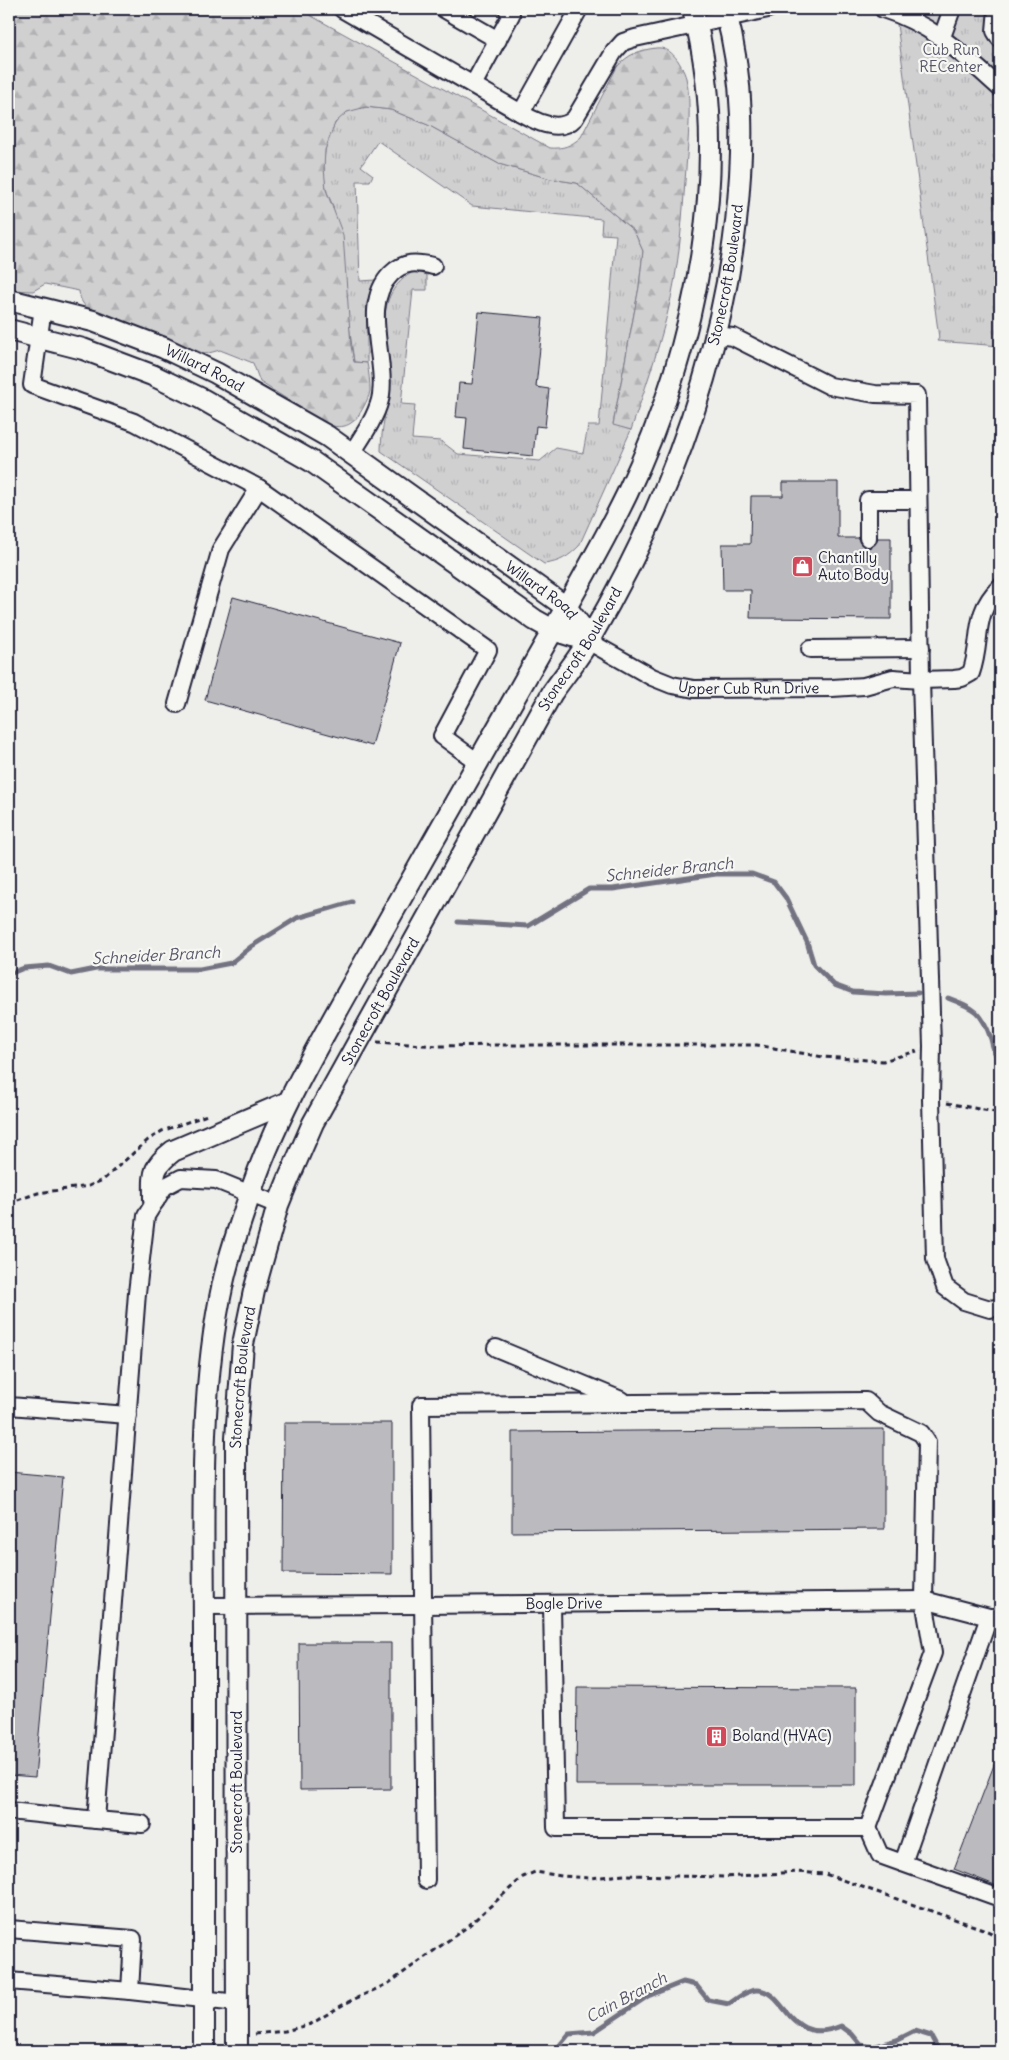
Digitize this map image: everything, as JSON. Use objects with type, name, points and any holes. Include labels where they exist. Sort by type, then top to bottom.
[{"type":"main road","name":"Stonecroft Boulevard","points":[[237,2051],[236,1438],[243,1344],[254,1290],[278,1204],[313,1123],[552,693],[588,641],[644,536],[666,487],[704,379],[716,335],[732,258],[742,169],[742,122],[739,78],[727,13]]},
{"type":"main road","name":"Stonecroft Boulevard","points":[[204,2051],[205,1454],[212,1352],[223,1281],[250,1194],[288,1102],[376,941],[586,574],[627,493],[646,450],[677,362],[691,307],[709,188],[711,155],[705,72],[695,17]]},
{"type":"main road","name":"Willard Road","points":[[9,300],[93,321],[164,348],[216,373],[327,436],[566,607],[580,625],[588,641]]},
{"type":"main road","name":"Willard Road","points":[[9,330],[83,349],[152,375],[202,399],[311,461],[535,620],[553,630],[588,641]]},
{"type":"main road","points":[[154,1200],[154,1174],[160,1161],[173,1151],[288,1102]]},
{"type":"street","points":[[342,9],[534,121],[554,126],[570,123],[575,118],[614,52],[623,42],[695,17],[768,9]]},
{"type":"street","points":[[444,9],[498,40]]},
{"type":"street","points":[[473,85],[511,15],[507,9]]},
{"type":"street","points":[[521,113],[579,9]]},
{"type":"street","points":[[884,9],[905,16],[942,37],[1000,88]]},
{"type":"street","points":[[942,37],[952,9]]},
{"type":"street","points":[[997,9],[995,31],[1000,39]]},
{"type":"street","points":[[352,453],[371,422],[380,398],[381,385],[376,321],[378,292],[388,277],[403,266],[414,262],[432,266]]},
{"type":"street","points":[[43,308],[32,385],[134,422],[259,488],[488,650],[442,736],[479,763]]},
{"type":"street","points":[[716,335],[733,337],[830,386],[875,394],[917,395],[917,500],[932,1046],[931,1099],[935,1259],[945,1287],[964,1301],[990,1309],[1000,1307]]},
{"type":"street","points":[[177,704],[221,549],[259,488]]},
{"type":"street","points":[[868,538],[868,500],[917,500]]},
{"type":"street","name":"Upper Cub Run Drive","points":[[588,641],[652,677],[683,688],[832,688],[864,686],[893,678],[921,680],[962,678],[971,673],[975,661],[979,624],[985,606],[1000,587]]},
{"type":"street","points":[[810,648],[921,648]]},
{"type":"street","points":[[96,1820],[137,1293],[146,1216],[154,1200],[164,1187],[181,1178],[216,1180],[278,1204]]},
{"type":"street","points":[[496,1348],[628,1403]]},
{"type":"street","points":[[426,1880],[421,1405],[866,1401],[879,1413],[921,1433],[926,1442],[924,1600],[933,1653],[868,1828],[880,1855],[1000,1898]]},
{"type":"street","points":[[9,1406],[128,1416]]},
{"type":"street","name":"Bogle Drive","points":[[204,1606],[924,1600],[995,1617]]},
{"type":"street","points":[[552,1604],[556,1828],[868,1828]]},
{"type":"street","points":[[903,1863],[995,1617]]},
{"type":"street","points":[[9,1811],[142,1824]]},
{"type":"street","points":[[9,1929],[133,1939],[130,1991]]},
{"type":"street","points":[[9,1981],[237,2002]]},
{"type":"path","points":[[373,1042],[438,1046],[500,1044],[757,1045],[823,1057],[883,1061],[932,1046]]},
{"type":"path","points":[[931,1099],[1000,1113]]},
{"type":"path","points":[[9,1202],[38,1193],[89,1186],[102,1180],[148,1140],[162,1131],[212,1113]]},
{"type":"path","points":[[253,2034],[285,2031],[310,2024],[346,2003],[389,1983],[467,1926],[523,1877],[535,1872],[589,1878],[625,1875],[724,1877],[797,1872],[826,1874],[983,1929],[1000,1937]]},
{"type":"green space","points":[[9,9],[299,9],[550,148],[567,146],[581,137],[617,67],[625,59],[645,50],[662,48],[667,50],[676,57],[682,68],[686,78],[689,99],[682,224],[678,260],[667,315],[655,359],[631,430],[613,425],[639,287],[643,251],[634,231],[577,183],[551,179],[499,164],[428,125],[391,110],[366,107],[347,112],[335,123],[325,150],[326,190],[343,235],[351,346],[354,362],[367,363],[370,381],[367,401],[361,412],[349,424],[339,427],[326,424],[260,382],[253,363],[220,350],[205,354],[145,329],[92,312],[83,303],[79,291],[45,284],[33,291],[9,290]]},
{"type":"green space","name":"Cub Run RECenter","points":[[895,9],[1000,9],[1000,346],[937,341],[939,338]]},
{"type":"green space","points":[[366,107],[391,110],[428,125],[499,164],[551,179],[577,183],[634,231],[643,251],[639,287],[613,424],[631,430],[579,546],[567,556],[555,562],[544,564],[381,451],[388,391],[385,336],[387,306],[392,293],[401,281],[415,271],[427,275],[427,290],[413,290],[401,404],[415,405],[412,439],[441,441],[458,454],[540,461],[556,448],[583,453],[588,426],[599,426],[616,235],[601,234],[602,219],[472,206],[378,141],[361,166],[373,175],[370,181],[357,181],[360,281],[376,280],[367,303],[367,363],[354,362],[333,206],[325,178],[324,157],[329,136],[339,118],[349,111]]},
{"type":"building","points":[[479,312],[543,318],[536,387],[549,389],[545,427],[536,426],[533,456],[464,449],[467,418],[456,417],[459,383],[472,384]]},
{"type":"building","points":[[783,482],[838,482],[838,538],[858,538],[860,543],[868,548],[873,546],[878,538],[891,538],[891,619],[750,618],[751,590],[723,590],[722,544],[750,544],[751,496],[783,496]]},
{"type":"building","points":[[233,597],[400,643],[372,746],[205,700]]},
{"type":"building","points":[[284,1423],[392,1423],[392,1574],[283,1573]]},
{"type":"building","points":[[884,1429],[884,1529],[512,1532],[512,1432]]},
{"type":"building","points":[[9,1472],[63,1477],[35,1777],[9,1775]]},
{"type":"building","points":[[299,1643],[391,1643],[391,1789],[300,1790]]},
{"type":"building","name":"Boland (HVAC)","points":[[577,1687],[856,1688],[856,1785],[576,1785]]},
{"type":"building","points":[[1000,1752],[1000,1887],[954,1869]]},
{"type":"waterway","name":"Schneider Branch","points":[[458,922],[528,926],[589,889],[613,889],[716,874],[752,874],[774,882],[786,898],[807,942],[814,965],[834,985],[853,992],[918,993]]},
{"type":"waterway","name":"Schneider Branch","points":[[9,974],[24,968],[49,966],[71,974],[96,969],[200,969],[231,963],[252,946],[297,918],[352,902]]},
{"type":"waterway","name":"Schneider Branch","points":[[948,998],[971,1008],[980,1016],[988,1030],[995,1053],[1000,1060]]},
{"type":"waterway","name":"Cain Branch","points":[[555,2051],[569,2034],[594,2032],[648,1996],[683,1982],[696,1985],[708,2000],[729,2004],[749,1992],[756,1990],[766,1992],[775,1998],[799,2024],[809,2030],[823,2031],[841,2026],[852,2034],[861,2045],[873,2047],[897,2040],[915,2031],[931,2036],[939,2051]]},
{"type":"waterway","name":"Cain Branch","points":[[505,2051],[516,2049],[522,2051]]},
{"type":"place","name":"Chantilly Auto Body","points":[[802,567]]},
{"type":"place","name":"Boland (HVAC)","points":[[716,1736]]}]
